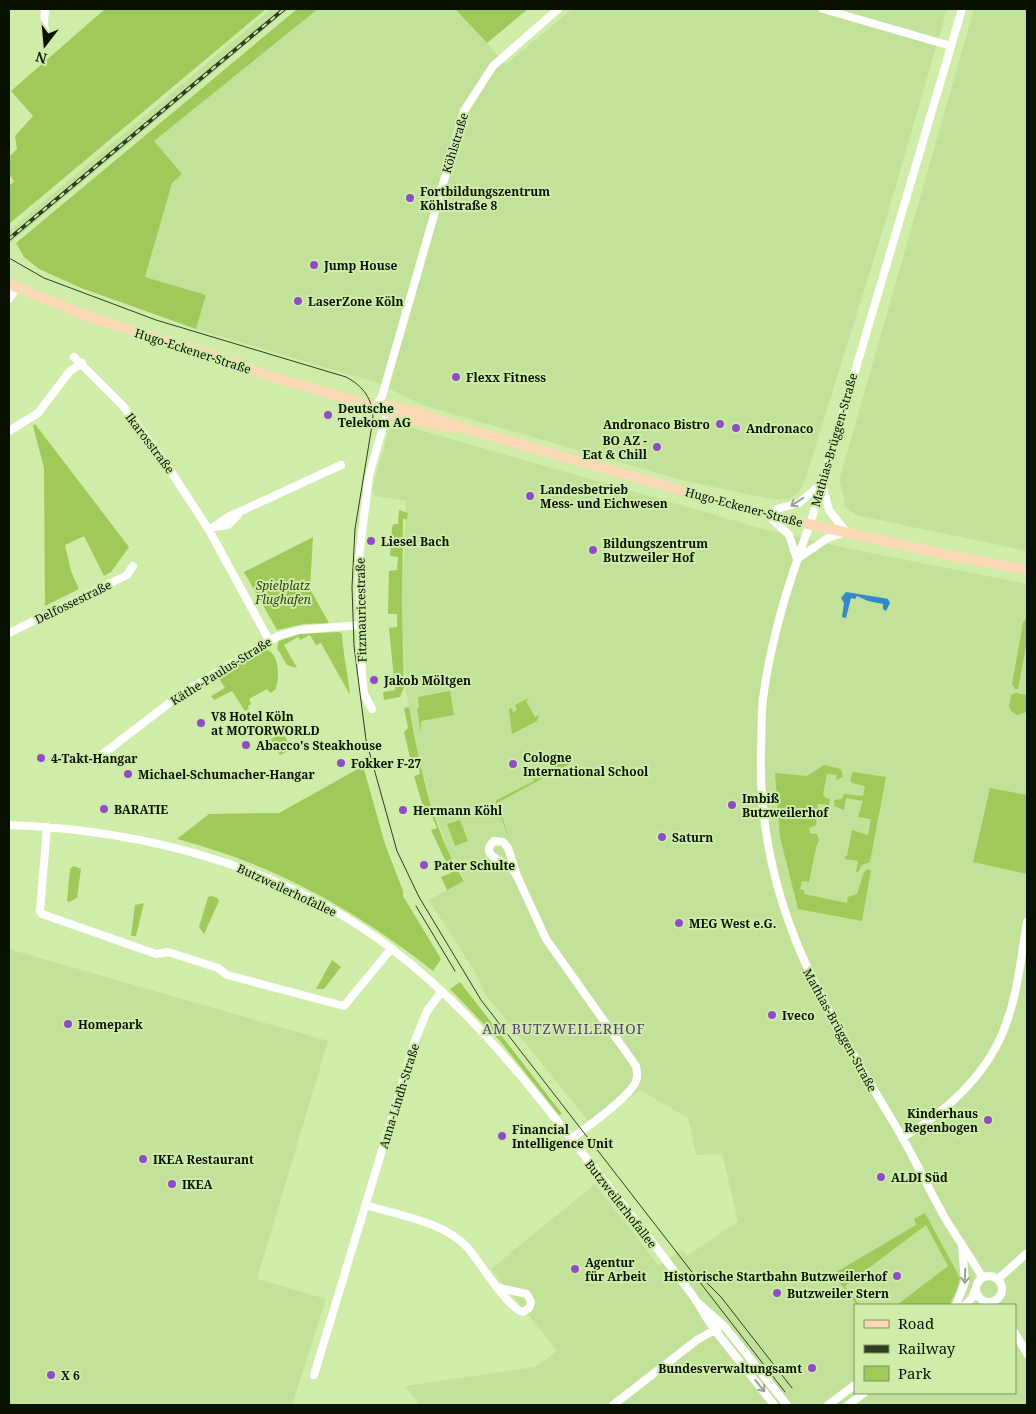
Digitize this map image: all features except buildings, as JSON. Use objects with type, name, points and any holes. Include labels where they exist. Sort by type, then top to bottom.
[{"type":"main road","name":"Hugo-Eckener-Straße","points":[[13,286],[106,323],[217,357],[266,375],[372,406],[434,416],[466,429],[768,515],[1027,570]]},
{"type":"main road","name":"Hugo-Eckener-Straße","points":[[389,408],[402,418],[441,427],[466,429]]},
{"type":"street","points":[[45,9],[44,25],[46,35]]},
{"type":"street","name":"Köhlstraße","points":[[389,408],[464,110],[493,66],[558,9]]},
{"type":"street","points":[[823,9],[951,46]]},
{"type":"street","name":"Mathias-Brüggen-Straße","points":[[962,9],[810,524],[781,609],[763,699],[761,796],[765,833],[780,898],[804,963],[822,1001],[962,1246],[982,1277]]},
{"type":"street","points":[[9,300],[13,286]]},
{"type":"street","name":"Ikarosstraße","points":[[74,357],[82,363],[122,406],[212,528],[270,642]]},
{"type":"street","points":[[9,430],[38,413],[70,371],[82,363]]},
{"type":"street","name":"Fitzmauricestraße","points":[[372,709],[364,694],[359,566],[369,476],[389,408]]},
{"type":"street","points":[[212,528],[228,525],[238,515],[325,470],[341,465]]},
{"type":"street","points":[[822,482],[829,510],[846,532],[828,538],[797,559],[789,536],[768,515],[777,509],[799,503],[822,482]]},
{"type":"street","name":"Delfossestraße","points":[[9,633],[127,575],[133,566]]},
{"type":"street","name":"Käthe-Paulus-Straße","points":[[99,757],[181,694],[278,636],[299,630],[360,625]]},
{"type":"street","name":"Butzweilerhofallee","points":[[9,825],[47,827],[135,839],[207,856],[258,874],[299,893],[340,914],[391,948],[442,991],[487,1036],[571,1139],[696,1302],[714,1329],[774,1405]]},
{"type":"street","points":[[47,827],[40,911],[42,914],[92,930],[104,937],[156,954],[168,952],[218,968],[227,975],[344,1006],[391,948]]},
{"type":"street","points":[[517,876],[509,866],[493,858],[489,853],[489,848],[494,841],[503,842],[508,848],[517,876],[546,938],[636,1066],[636,1083],[628,1093],[571,1139]]},
{"type":"street","points":[[902,1138],[952,1103],[969,1086],[997,1045],[1012,1003],[1027,922]]},
{"type":"street","name":"Anna-Lindh-Straße","points":[[314,1375],[419,1031],[427,1011],[442,991]]},
{"type":"street","points":[[366,1206],[435,1226],[451,1234],[468,1248],[499,1288]]},
{"type":"street","points":[[956,1304],[965,1282],[962,1246]]},
{"type":"street","points":[[998,1279],[1027,1252]]},
{"type":"street","points":[[966,1304],[972,1298],[978,1280],[982,1277],[992,1276],[998,1279],[1002,1291],[997,1303],[984,1302],[979,1304]]},
{"type":"street","points":[[975,1290],[977,1296],[984,1302]]},
{"type":"street","name":"Butzweilerhofallee","points":[[696,1302],[725,1327],[788,1405]]},
{"type":"street","points":[[613,1405],[714,1329],[725,1327]]},
{"type":"street","points":[[1016,1336],[1027,1354]]},
{"type":"street","points":[[828,1405],[854,1386]]},
{"type":"street","points":[[848,1405],[863,1394]]},
{"type":"shaded area","points":[[271,9],[289,9],[9,244],[9,231]]},
{"type":"shaded area","points":[[318,9],[455,9],[506,64],[572,9],[947,9],[885,223],[804,483],[799,492],[790,499],[776,500],[685,481],[422,405],[378,383],[196,329],[206,295],[145,277],[172,183],[154,141]]},
{"type":"shaded area","points":[[974,9],[1027,9],[1027,551],[855,515],[843,504],[845,499],[839,481]]},
{"type":"shaded area","name":"AM BUTZWEILERHOF","points":[[399,424],[767,530],[846,548],[1027,584],[1027,1405],[420,1405],[405,1386],[535,1367],[557,1351],[491,1269],[595,1184],[659,1266],[682,1249],[687,1256],[738,1221],[722,1154],[696,1155],[688,1118],[640,1090],[593,1127],[485,994],[476,974],[429,900],[465,880],[448,851],[432,804],[421,767],[406,690],[402,610],[406,501],[375,496],[372,489],[389,430]]},
{"type":"shaded area","points":[[9,949],[328,1041],[257,1279],[326,1299],[292,1405],[9,1405]]},
{"type":"green space","points":[[105,9],[266,9],[9,224],[9,186],[14,181],[9,174],[9,157],[17,149],[15,136],[33,116],[11,91]]},
{"type":"green space","points":[[297,9],[318,9],[154,141],[182,174],[172,183],[145,277],[206,295],[196,329],[81,288],[39,269],[24,257],[16,243]]},
{"type":"green space","points":[[455,9],[528,9],[487,43]]},
{"type":"green space","points":[[35,424],[129,547],[111,572],[104,576],[84,536],[65,545],[71,571],[79,589],[45,606],[44,468],[33,426]]},
{"type":"green space","points":[[399,510],[408,513],[407,519],[403,519],[402,610],[404,687],[400,697],[384,700],[383,692],[395,690],[389,628],[397,627],[397,614],[388,614],[389,571],[397,570],[398,557],[390,556],[392,527],[394,524],[398,524]]},
{"type":"green space","name":"Spielplatz Flughafen","points":[[313,537],[310,589],[329,623],[304,624],[277,630],[244,572]]},
{"type":"green space","points":[[1027,616],[1027,641],[1018,689],[1015,689],[1012,684],[1023,623]]},
{"type":"green space","points":[[339,632],[342,634],[350,695],[321,643],[316,645],[310,635],[300,640],[298,637],[284,645],[297,668],[287,665],[277,648],[279,641],[300,634]]},
{"type":"green space","points":[[265,649],[274,655],[278,666],[278,679],[275,690],[270,693],[267,689],[249,699],[251,704],[248,706],[249,709],[245,711],[232,691],[214,700],[211,696],[225,688],[219,678],[220,673]]},
{"type":"green space","points":[[450,691],[454,715],[421,721],[421,733],[417,709],[419,708],[418,697]]},
{"type":"green space","points":[[1016,693],[1027,695],[1027,712],[1017,715],[1011,711],[1009,706],[1011,695]]},
{"type":"green space","points":[[530,697],[526,701],[535,717],[539,715],[537,721],[512,734],[509,709],[511,708],[513,712],[517,710],[515,705]]},
{"type":"green space","points":[[409,707],[423,775],[435,819],[443,840],[464,881],[447,890],[441,877],[451,873],[431,830],[437,828],[432,816],[426,817],[414,776],[420,774],[417,761],[411,762],[404,732],[408,728],[404,708]]},
{"type":"green space","points":[[283,733],[292,749],[280,755],[271,739]]},
{"type":"green space","points":[[569,751],[571,763],[497,803],[510,840],[496,806],[496,799],[534,781],[531,774],[536,780],[534,773],[537,779],[541,778],[539,773],[565,758]]},
{"type":"green space","points":[[824,765],[841,769],[843,777],[836,780],[837,775],[827,774],[823,794],[826,798],[830,799],[829,805],[818,804],[816,825],[809,828],[810,833],[817,834],[819,840],[809,882],[802,881],[800,889],[805,891],[804,894],[847,903],[848,897],[857,894],[864,872],[868,869],[871,870],[862,921],[798,909],[780,837],[775,773],[807,776]]},
{"type":"green space","points":[[363,766],[385,844],[403,891],[403,896],[441,959],[433,971],[374,928],[312,892],[247,862],[177,839],[209,814],[279,813]]},
{"type":"green space","points":[[853,772],[886,777],[870,862],[862,865],[858,872],[856,872],[858,861],[845,859],[845,856],[847,856],[852,830],[868,835],[871,819],[858,817],[863,801],[846,798],[844,810],[834,806],[834,800],[842,799],[844,794],[863,796],[865,786],[852,783],[850,780]]},
{"type":"green space","points":[[990,788],[1027,795],[1027,874],[973,862]]},
{"type":"green space","points":[[460,820],[468,841],[455,846],[447,824]]},
{"type":"green space","points":[[73,866],[81,869],[77,898],[69,902],[67,901],[70,869]]},
{"type":"green space","points":[[212,896],[219,901],[204,934],[199,927],[208,897]]},
{"type":"green space","points":[[144,903],[136,936],[131,936],[135,905]]},
{"type":"green space","points":[[332,960],[341,967],[324,989],[316,989]]},
{"type":"green space","points":[[460,982],[562,1114],[559,1115],[500,1041],[450,989]]},
{"type":"green space","points":[[925,1213],[960,1278],[956,1292],[950,1304],[898,1304],[948,1266],[926,1225],[845,1286],[859,1304],[856,1304],[833,1274],[916,1225],[914,1219]]},
{"type":"water","points":[[846,592],[888,599],[890,603],[886,611],[883,609],[883,604],[868,601],[857,596],[855,599],[851,598],[846,618],[842,617],[844,603],[841,598]]},
{"type":"tram line","points":[[9,258],[44,278],[156,320],[346,377],[366,394],[373,412],[373,419],[355,529],[352,587],[354,646],[366,740],[397,851],[419,897],[481,1000],[785,1392]]},
{"type":"tram line","points":[[416,906],[455,971]]},
{"type":"tram line","points":[[707,1283],[721,1297],[792,1388]]},
{"type":"railway","points":[[9,239],[284,9]]},
{"type":"place","name":"Fortbildungszentrum Köhlstraße 8","points":[[410,198]]},
{"type":"place","name":"Jump House","points":[[314,265]]},
{"type":"place","name":"LaserZone Köln","points":[[298,301]]},
{"type":"place","name":"Flexx Fitness","points":[[456,377]]},
{"type":"place","name":"Deutsche Telekom AG","points":[[328,415]]},
{"type":"place","name":"Andronaco Bistro","points":[[720,424]]},
{"type":"place","name":"Andronaco","points":[[736,428]]},
{"type":"place","name":"BO AZ - Eat & Chill","points":[[657,447]]},
{"type":"place","name":"Landesbetrieb Mess- und Eichwesen","points":[[530,496]]},
{"type":"place","name":"Liesel Bach","points":[[371,541]]},
{"type":"place","name":"Bildungszentrum Butzweiler Hof","points":[[593,550]]},
{"type":"place","name":"Jakob Möltgen","points":[[374,680]]},
{"type":"place","name":"V8 Hotel Köln at MOTORWORLD","points":[[201,723]]},
{"type":"place","name":"Abacco's Steakhouse","points":[[246,745]]},
{"type":"place","name":"4-Takt-Hangar","points":[[41,758]]},
{"type":"place","name":"Fokker F-27","points":[[341,763]]},
{"type":"place","name":"Cologne International School","points":[[513,764]]},
{"type":"place","name":"Michael-Schumacher-Hangar","points":[[128,774]]},
{"type":"place","name":"Imbiß Butzweilerhof","points":[[732,805]]},
{"type":"place","name":"BARATIE","points":[[104,809]]},
{"type":"place","name":"Hermann Köhl","points":[[403,810]]},
{"type":"place","name":"Saturn","points":[[662,837]]},
{"type":"place","name":"Pater Schulte","points":[[424,865]]},
{"type":"place","name":"MEG West e.G.","points":[[679,923]]},
{"type":"place","name":"Iveco","points":[[772,1015]]},
{"type":"place","name":"Homepark","points":[[68,1024]]},
{"type":"place","name":"Kinderhaus Regenbogen","points":[[988,1120]]},
{"type":"place","name":"Financial Intelligence Unit","points":[[502,1136]]},
{"type":"place","name":"IKEA Restaurant","points":[[143,1159]]},
{"type":"place","name":"ALDI Süd","points":[[881,1177]]},
{"type":"place","name":"IKEA","points":[[172,1184]]},
{"type":"place","name":"Agentur für Arbeit","points":[[575,1269]]},
{"type":"place","name":"Historische Startbahn Butzweilerhof","points":[[897,1276]]},
{"type":"place","name":"Butzweiler Stern","points":[[777,1293]]},
{"type":"place","name":"Bundesverwaltungsamt","points":[[812,1368]]},
{"type":"place","name":"X 6","points":[[51,1375]]},
{"type":"district","name":"AM BUTZWEILERHOF","points":[[564,1028]]}]
